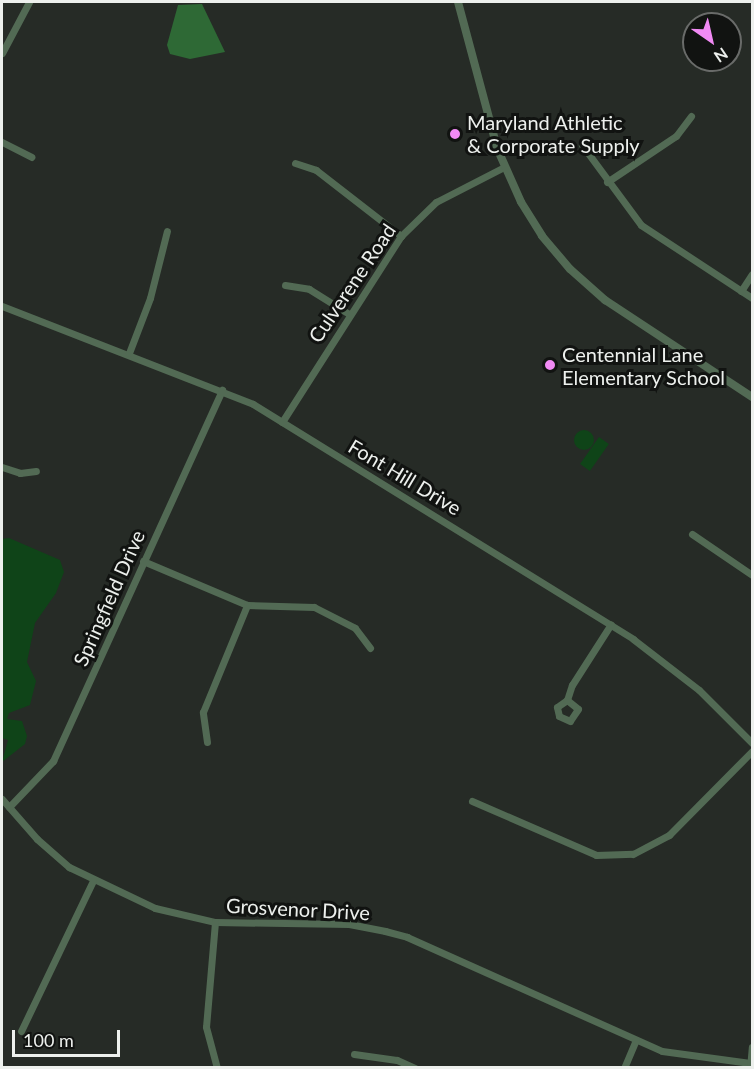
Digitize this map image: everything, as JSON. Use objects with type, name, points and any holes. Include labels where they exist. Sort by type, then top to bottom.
[{"type":"street","points":[[2,53],[29,2]]},
{"type":"street","points":[[458,2],[504,167],[542,236],[588,286],[629,318],[753,397]]},
{"type":"street","points":[[607,182],[676,136],[691,116]]},
{"type":"street","points":[[2,142],[31,158]]},
{"type":"street","points":[[582,145],[640,225],[753,298]]},
{"type":"street","points":[[295,163],[316,170],[401,236]]},
{"type":"street","name":"Culverene Road","points":[[282,422],[401,236],[436,202],[504,167]]},
{"type":"street","points":[[129,353],[150,298],[167,231]]},
{"type":"street","points":[[741,291],[753,274]]},
{"type":"street","points":[[285,285],[309,289],[349,314]]},
{"type":"street","name":"Font Hill Drive","points":[[2,306],[222,390],[282,422],[612,624],[676,671],[753,743]]},
{"type":"street","name":"Springfield Drive","points":[[9,807],[53,761],[222,390]]},
{"type":"street","points":[[2,467],[20,472],[36,471]]},
{"type":"street","points":[[692,534],[753,575]]},
{"type":"street","points":[[143,561],[247,605],[314,607],[355,628],[370,648]]},
{"type":"street","points":[[207,742],[203,712],[247,605]]},
{"type":"street","points":[[567,700],[572,685],[612,624]]},
{"type":"street","points":[[471,801],[596,855],[633,854],[669,835],[753,751]]},
{"type":"street","name":"Grosvenor Drive","points":[[2,799],[53,854],[93,881],[154,908],[215,922],[349,924],[407,937],[636,1040],[686,1057],[750,1065]]},
{"type":"street","points":[[21,1031],[93,881]]},
{"type":"street","points":[[215,922],[206,1027],[217,1068]]},
{"type":"street","points":[[624,1068],[636,1040]]},
{"type":"street","points":[[750,1065],[753,1047]]},
{"type":"street","points":[[354,1054],[397,1060],[415,1068]]},
{"type":"shaded area","points":[[202,4],[225,52],[190,59],[170,54],[167,45],[178,5]]},
{"type":"shaded area","points":[[584,430],[591,433],[594,440],[591,447],[584,450],[577,447],[574,440],[577,433]]},
{"type":"shaded area","points":[[599,437],[609,444],[590,471],[580,464]]},
{"type":"shaded area","points":[[9,538],[60,560],[64,572],[56,593],[35,623],[27,662],[36,681],[30,705],[9,713],[7,719],[22,721],[27,736],[25,744],[2,762],[8,740],[2,738],[2,539]]},
{"type":"place","name":"Maryland Athletic & Corporate Supply","points":[[455,134]]},
{"type":"place","name":"Centennial Lane Elementary School","points":[[550,365]]}]
